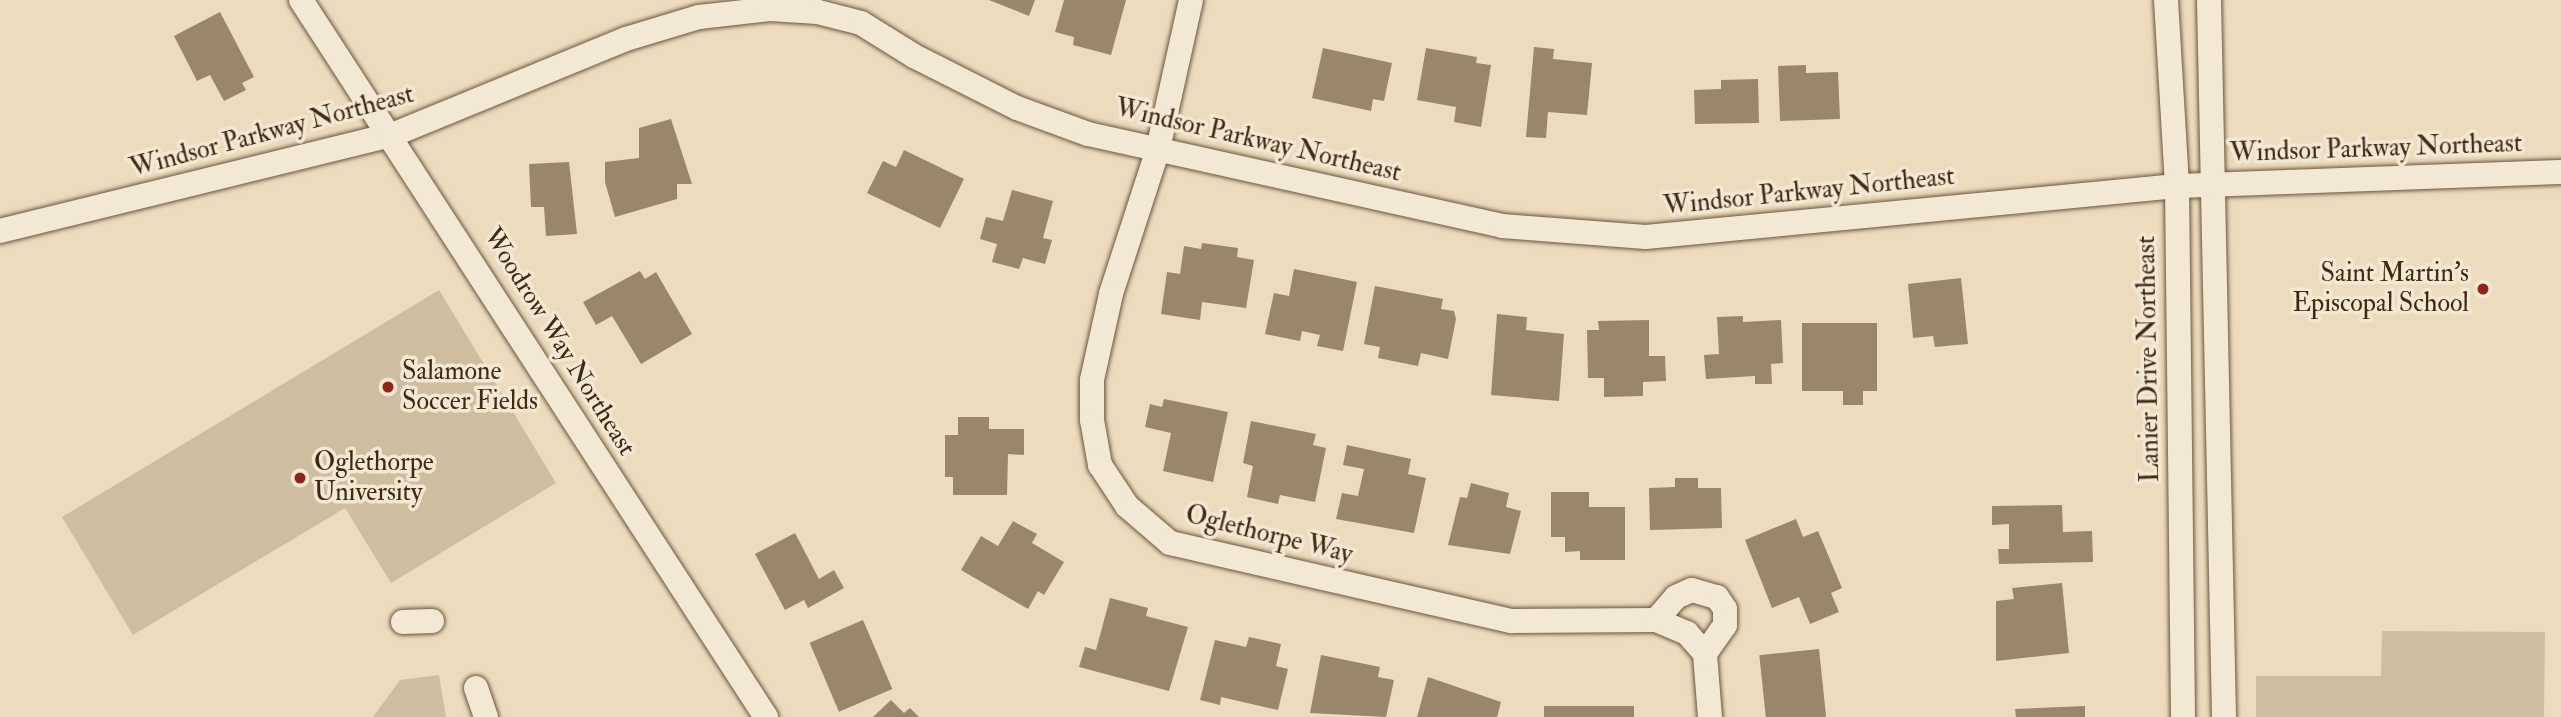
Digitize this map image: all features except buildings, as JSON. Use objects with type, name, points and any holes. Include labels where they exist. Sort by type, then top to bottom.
[{"type":"street","name":"Woodrow Way Northeast","points":[[301,0],[392,135],[766,717]]},
{"type":"street","name":"Oglethorpe Way","points":[[1191,0],[1158,149],[1111,294],[1092,380],[1092,420],[1100,465],[1127,506],[1170,543],[1511,621],[1656,620],[1687,633],[1705,654]]},
{"type":"street","name":"Lanier Drive Northeast","points":[[2166,0],[2177,186],[2183,717]]},
{"type":"street","points":[[2209,0],[2224,717]]},
{"type":"street","name":"Windsor Parkway Northeast","points":[[0,231],[392,135],[699,8],[818,12],[861,23],[914,56],[1017,108],[1088,134],[1502,226],[1646,237],[2177,186],[2561,172]]},
{"type":"street","points":[[1656,620],[1676,597],[1692,590],[1717,597],[1725,610],[1725,625],[1705,654],[1710,717]]},
{"type":"street","points":[[404,622],[432,621]]},
{"type":"street","points":[[476,688],[486,717]]},
{"type":"shaded area","name":"Salamone Soccer Fields","points":[[439,290],[556,483],[391,583],[345,508],[133,635],[62,517]]},
{"type":"shaded area","points":[[2382,631],[2545,632],[2544,717],[2256,717],[2256,676],[2381,676]]},
{"type":"shaded area","points":[[439,675],[446,717],[373,717],[400,680]]},
{"type":"place","name":"Saint Martin's Episcopal School","points":[[2483,289]]},
{"type":"place","name":"Salamone Soccer Fields","points":[[388,387]]},
{"type":"place","name":"Oglethorpe University","points":[[300,478]]}]
